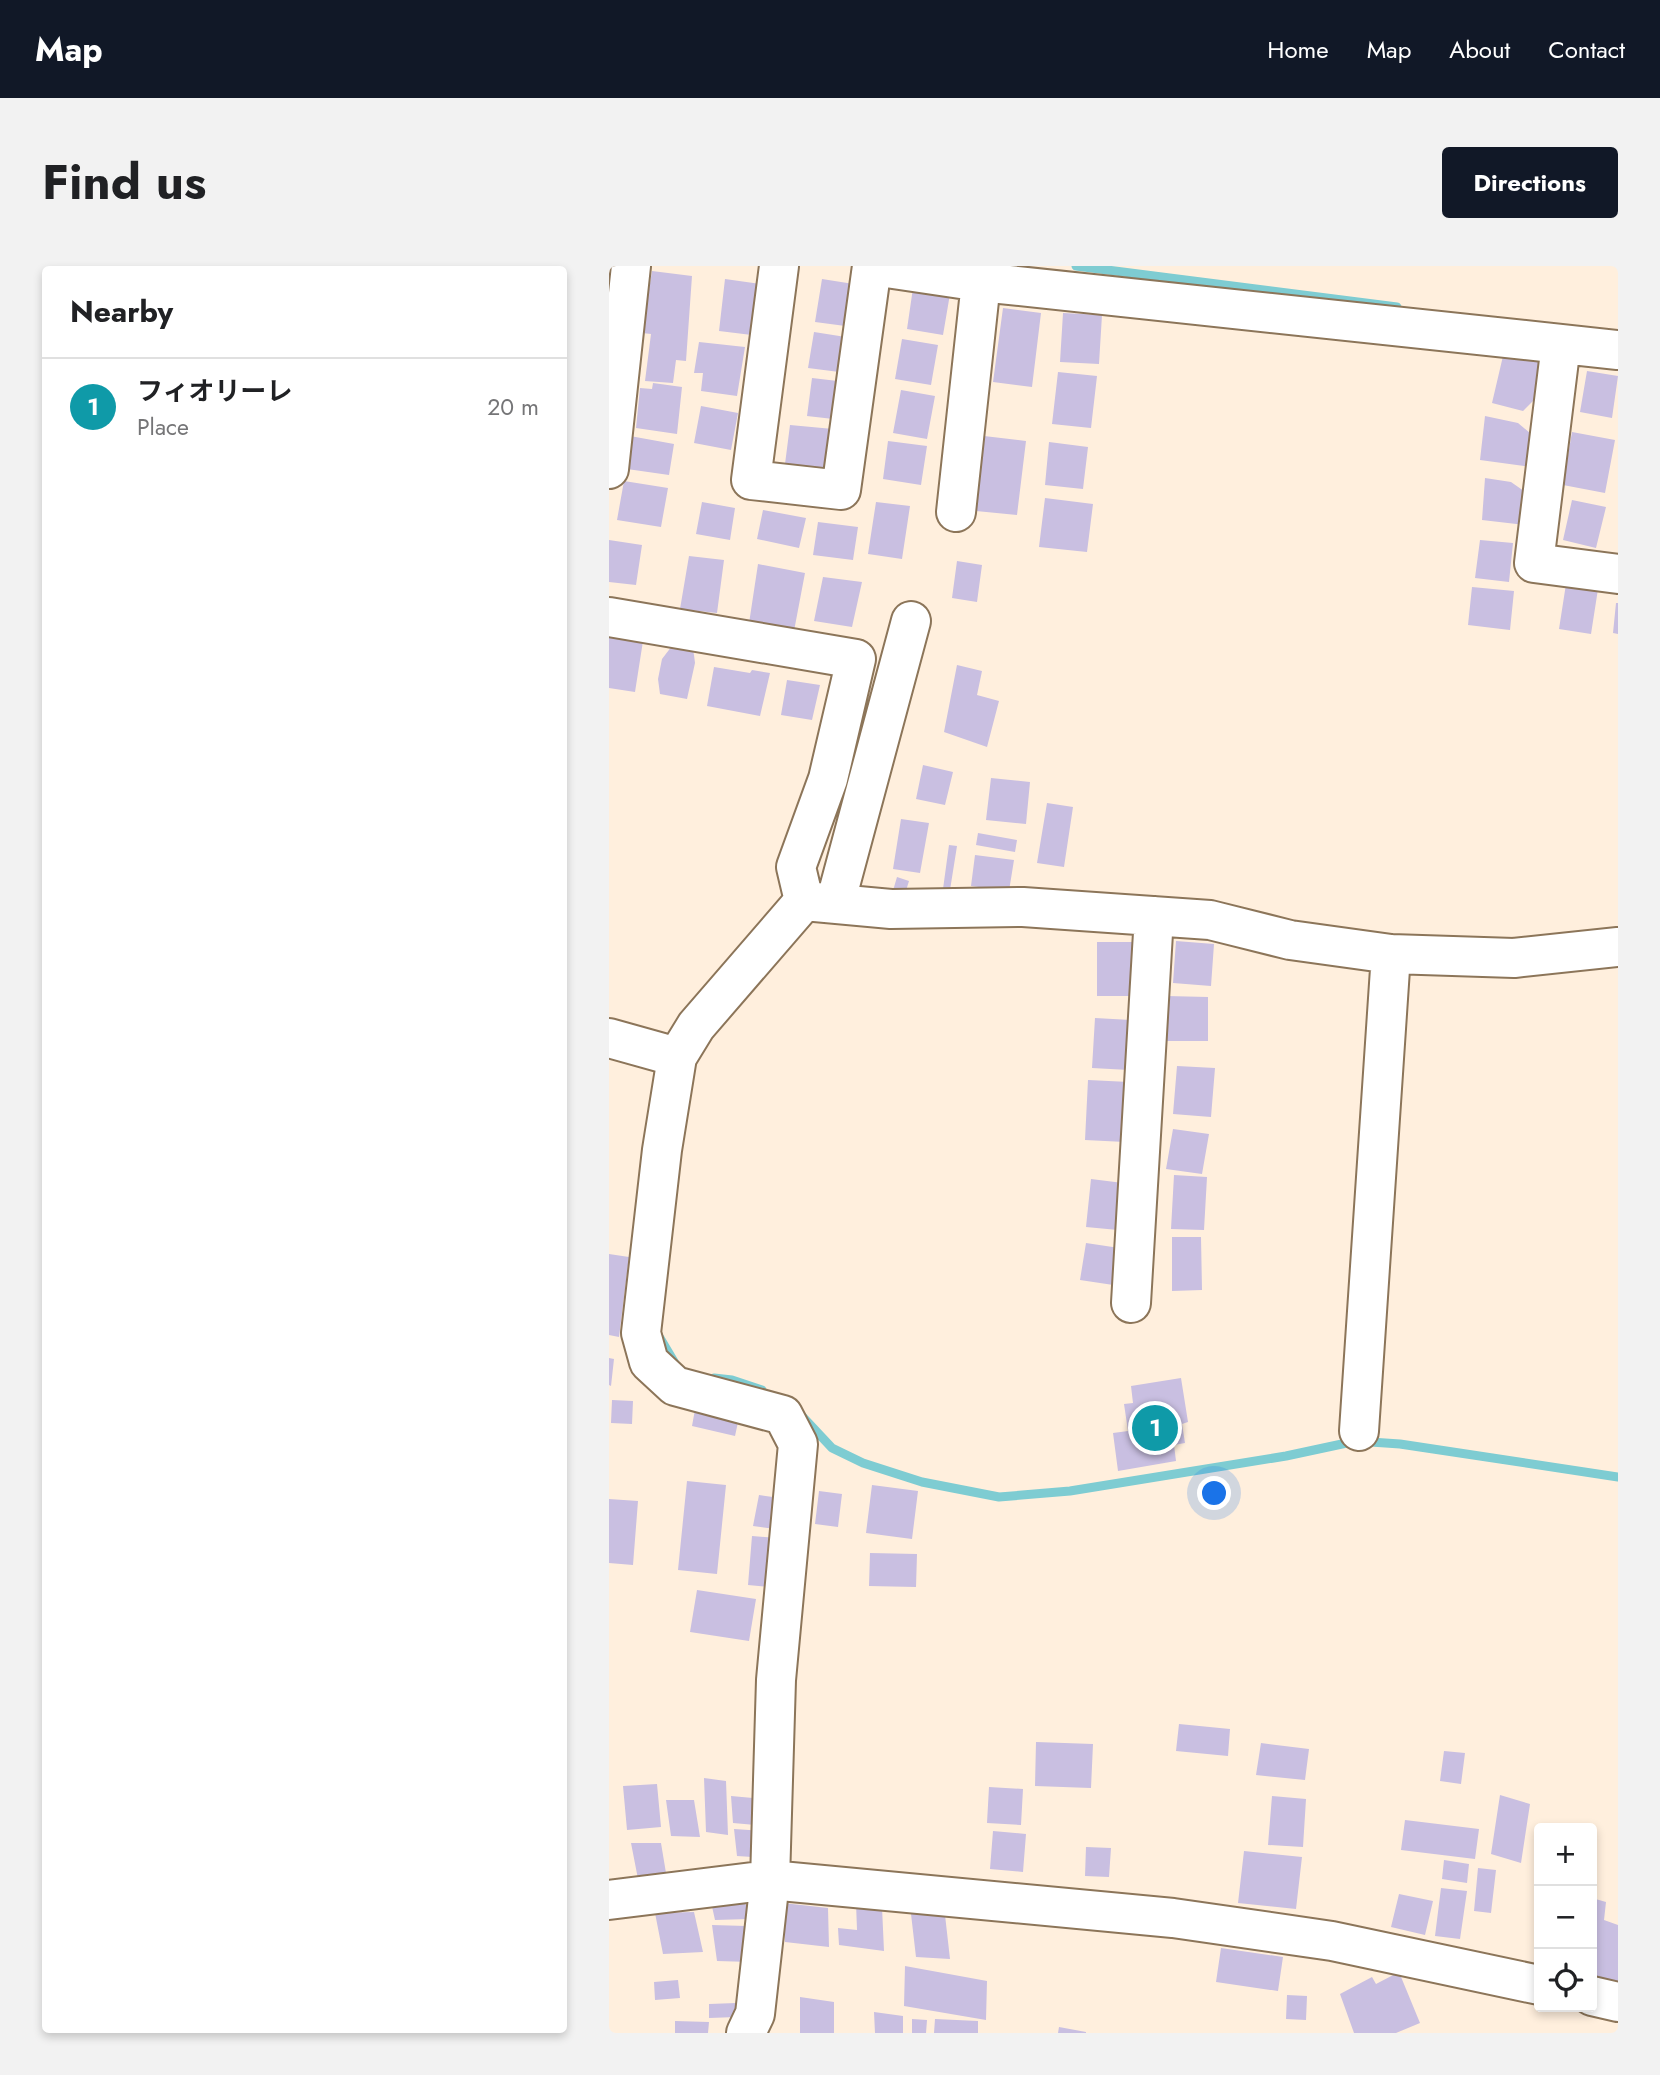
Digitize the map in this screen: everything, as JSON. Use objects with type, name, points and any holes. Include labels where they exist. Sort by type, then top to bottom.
[{"type":"street","points":[[609,469],[631,266]]},
{"type":"street","points":[[779,266],[751,480],[841,490],[873,266],[981,282],[1065,278],[1618,350]]},
{"type":"street","points":[[956,512],[981,282]]},
{"type":"street","points":[[1561,344],[1534,564],[1618,573]]},
{"type":"street","points":[[609,617],[856,659],[828,779],[796,867],[820,903]]},
{"type":"street","points":[[746,2033],[755,2014],[770,1880],[776,1680],[798,1444],[783,1415],[675,1386],[649,1362],[641,1334],[662,1150],[677,1057],[696,1027],[820,903],[911,621]]},
{"type":"street","points":[[820,903],[891,909],[1023,907],[1210,920],[1290,940],[1391,954],[1514,957],[1618,947]]},
{"type":"street","points":[[1132,1303],[1154,916]]},
{"type":"street","points":[[1359,1431],[1391,954]]},
{"type":"street","points":[[609,1038],[677,1057]]},
{"type":"street","points":[[609,1900],[770,1880],[1173,1918],[1332,1941],[1534,1984]]},
{"type":"street","points":[[1597,1997],[1618,2002]]},
{"type":"building","points":[[652,271],[692,276],[686,361],[676,360],[673,383],[645,381],[651,334],[642,333]]},
{"type":"building","points":[[725,279],[767,285],[760,336],[719,331]]},
{"type":"building","points":[[822,279],[860,285],[853,327],[815,322]]},
{"type":"building","points":[[913,288],[950,294],[943,335],[907,329]]},
{"type":"building","points":[[1003,308],[1041,313],[1032,387],[993,382]]},
{"type":"building","points":[[1063,313],[1102,315],[1099,364],[1060,362]]},
{"type":"building","points":[[814,332],[852,338],[847,373],[808,368]]},
{"type":"building","points":[[902,339],[938,345],[931,385],[895,379]]},
{"type":"building","points":[[699,342],[745,347],[737,396],[701,391],[703,373],[694,373]]},
{"type":"building","points":[[1503,356],[1541,361],[1546,388],[1523,411],[1492,403]]},
{"type":"building","points":[[1587,371],[1618,376],[1612,418],[1580,412]]},
{"type":"building","points":[[1058,372],[1097,376],[1091,428],[1052,424]]},
{"type":"building","points":[[812,378],[846,382],[842,420],[807,416]]},
{"type":"building","points":[[653,383],[682,387],[677,434],[636,428],[640,388],[652,389]]},
{"type":"building","points":[[901,390],[935,396],[927,439],[893,433]]},
{"type":"building","points":[[701,406],[738,413],[731,450],[694,443]]},
{"type":"building","points":[[1485,416],[1518,423],[1536,438],[1531,467],[1480,460]]},
{"type":"building","points":[[790,425],[833,429],[828,469],[785,464]]},
{"type":"building","points":[[1572,432],[1615,440],[1605,493],[1563,485]]},
{"type":"building","points":[[630,436],[674,444],[669,475],[627,469]]},
{"type":"building","points":[[984,436],[1026,441],[1017,515],[976,511]]},
{"type":"building","points":[[888,441],[927,446],[921,485],[883,479]]},
{"type":"building","points":[[1049,442],[1088,447],[1083,489],[1045,485]]},
{"type":"building","points":[[1485,478],[1511,482],[1531,496],[1525,525],[1482,520]]},
{"type":"building","points":[[624,481],[668,488],[661,527],[617,520]]},
{"type":"building","points":[[1045,498],[1093,504],[1087,552],[1039,547]]},
{"type":"building","points":[[1572,500],[1606,507],[1596,548],[1563,540]]},
{"type":"building","points":[[702,502],[735,508],[730,540],[696,534]]},
{"type":"building","points":[[876,502],[910,506],[902,559],[868,554]]},
{"type":"building","points":[[763,510],[806,518],[799,548],[757,539]]},
{"type":"building","points":[[818,522],[858,527],[853,560],[813,555]]},
{"type":"building","points":[[609,540],[642,545],[636,585],[609,582]]},
{"type":"building","points":[[1480,540],[1513,543],[1509,582],[1475,578]]},
{"type":"building","points":[[689,556],[724,560],[717,613],[680,609]]},
{"type":"building","points":[[957,561],[982,565],[977,602],[952,598]]},
{"type":"building","points":[[758,564],[805,573],[794,631],[748,630]]},
{"type":"building","points":[[823,577],[862,582],[852,627],[814,621]]},
{"type":"building","points":[[1566,584],[1598,589],[1591,634],[1559,629]]},
{"type":"building","points":[[1472,587],[1514,591],[1510,630],[1468,625]]},
{"type":"building","points":[[1618,603],[1618,634],[1613,633]]},
{"type":"building","points":[[609,636],[643,641],[635,692],[609,688]]},
{"type":"building","points":[[675,642],[692,645],[695,663],[687,699],[660,694],[658,679],[662,659]]},
{"type":"building","points":[[957,665],[982,671],[977,695],[999,701],[987,747],[944,732]]},
{"type":"building","points":[[714,667],[750,673],[752,670],[770,673],[760,716],[707,706]]},
{"type":"building","points":[[787,680],[820,685],[812,720],[781,715]]},
{"type":"building","points":[[923,765],[953,772],[945,805],[916,799]]},
{"type":"building","points":[[991,778],[1030,782],[1026,824],[986,820]]},
{"type":"building","points":[[1047,803],[1073,807],[1064,867],[1037,863]]},
{"type":"building","points":[[901,819],[929,823],[920,873],[893,869]]},
{"type":"building","points":[[978,833],[1017,840],[1015,852],[976,845]]},
{"type":"building","points":[[949,845],[957,846],[950,890],[943,889]]},
{"type":"building","points":[[975,855],[1014,860],[1009,891],[971,886]]},
{"type":"building","points":[[897,877],[909,881],[904,897],[892,894]]},
{"type":"building","points":[[1176,941],[1214,944],[1211,986],[1173,983]]},
{"type":"building","points":[[1097,942],[1133,942],[1133,996],[1097,996]]},
{"type":"building","points":[[1166,996],[1208,997],[1208,1041],[1166,1041]]},
{"type":"building","points":[[1095,1018],[1131,1020],[1129,1070],[1092,1068]]},
{"type":"building","points":[[1177,1066],[1215,1068],[1211,1117],[1173,1114]]},
{"type":"building","points":[[1088,1080],[1129,1082],[1125,1142],[1085,1140]]},
{"type":"building","points":[[1173,1129],[1209,1134],[1202,1174],[1166,1169]]},
{"type":"building","points":[[1174,1175],[1207,1177],[1204,1230],[1171,1229]]},
{"type":"building","points":[[1091,1179],[1123,1183],[1118,1230],[1086,1227]]},
{"type":"building","points":[[1172,1237],[1201,1237],[1202,1290],[1172,1291]]},
{"type":"building","points":[[1086,1243],[1126,1249],[1120,1286],[1080,1280]]},
{"type":"building","points":[[609,1254],[629,1257],[619,1337],[609,1335]]},
{"type":"building","points":[[609,1358],[614,1359],[611,1386],[609,1385]]},
{"type":"building","points":[[1181,1378],[1188,1422],[1182,1424],[1185,1443],[1174,1445],[1176,1461],[1118,1471],[1113,1433],[1128,1431],[1124,1404],[1133,1403],[1131,1386]]},
{"type":"building","points":[[612,1400],[633,1401],[632,1424],[611,1423]]},
{"type":"building","points":[[696,1404],[740,1413],[735,1436],[692,1426]]},
{"type":"building","points":[[687,1481],[726,1485],[717,1574],[678,1570]]},
{"type":"building","points":[[872,1485],[918,1491],[912,1539],[866,1533]]},
{"type":"building","points":[[819,1491],[842,1494],[838,1527],[815,1524]]},
{"type":"building","points":[[759,1495],[780,1498],[775,1529],[753,1526]]},
{"type":"building","points":[[609,1499],[638,1501],[633,1565],[609,1563]]},
{"type":"building","points":[[752,1536],[787,1539],[782,1588],[748,1585]]},
{"type":"building","points":[[870,1553],[917,1554],[916,1587],[869,1586]]},
{"type":"building","points":[[697,1590],[756,1599],[749,1641],[690,1632]]},
{"type":"building","points":[[1179,1724],[1230,1729],[1228,1756],[1176,1751]]},
{"type":"building","points":[[1036,1742],[1093,1744],[1091,1788],[1035,1786]]},
{"type":"building","points":[[1261,1743],[1309,1749],[1305,1780],[1256,1775]]},
{"type":"building","points":[[1444,1751],[1465,1753],[1461,1784],[1440,1781]]},
{"type":"building","points":[[704,1778],[726,1781],[728,1835],[706,1832]]},
{"type":"building","points":[[657,1784],[661,1827],[627,1830],[623,1786]]},
{"type":"building","points":[[989,1787],[1023,1789],[1021,1825],[987,1823]]},
{"type":"building","points":[[1500,1795],[1530,1804],[1521,1863],[1491,1854]]},
{"type":"building","points":[[731,1796],[764,1799],[767,1826],[733,1823]]},
{"type":"building","points":[[1272,1796],[1306,1799],[1303,1847],[1268,1845]]},
{"type":"building","points":[[666,1800],[694,1800],[700,1837],[671,1836]]},
{"type":"building","points":[[1405,1820],[1479,1829],[1475,1859],[1401,1850]]},
{"type":"building","points":[[734,1829],[766,1831],[769,1858],[737,1856]]},
{"type":"building","points":[[993,1831],[1026,1834],[1023,1872],[990,1869]]},
{"type":"building","points":[[631,1843],[661,1843],[667,1879],[638,1879]]},
{"type":"building","points":[[1086,1847],[1111,1848],[1109,1877],[1085,1876]]},
{"type":"building","points":[[1244,1851],[1302,1857],[1296,1909],[1238,1903]]},
{"type":"building","points":[[1444,1860],[1469,1864],[1467,1883],[1442,1879]]},
{"type":"building","points":[[1478,1868],[1496,1870],[1491,1913],[1474,1911]]},
{"type":"building","points":[[1441,1888],[1467,1891],[1460,1939],[1435,1936]]},
{"type":"building","points":[[1399,1894],[1433,1901],[1425,1935],[1391,1927]]},
{"type":"building","points":[[1597,1899],[1606,1902],[1604,1920],[1618,1925],[1618,1983],[1597,1977]]},
{"type":"building","points":[[745,1901],[749,1919],[715,1920],[711,1902]]},
{"type":"building","points":[[783,1903],[828,1908],[829,1947],[785,1942]]},
{"type":"building","points":[[856,1903],[882,1907],[884,1951],[839,1945],[838,1928],[857,1930]]},
{"type":"building","points":[[694,1912],[703,1952],[663,1954],[655,1913]]},
{"type":"building","points":[[911,1914],[945,1915],[950,1959],[916,1957]]},
{"type":"building","points":[[712,1925],[746,1926],[751,1962],[717,1961]]},
{"type":"building","points":[[1221,1948],[1283,1957],[1278,1991],[1216,1982]]},
{"type":"building","points":[[905,1966],[987,1981],[986,2020],[904,2006]]},
{"type":"building","points":[[1399,1972],[1420,2023],[1396,2033],[1354,2033],[1340,1994],[1372,1977],[1376,1984]]},
{"type":"building","points":[[678,1980],[680,1998],[655,2000],[654,1982]]},
{"type":"building","points":[[1287,1995],[1307,1996],[1306,2020],[1286,2019]]},
{"type":"building","points":[[800,1997],[834,2002],[834,2033],[800,2033]]},
{"type":"building","points":[[736,2003],[737,2017],[709,2018],[709,2004]]},
{"type":"building","points":[[874,2012],[903,2016],[903,2033],[875,2033]]},
{"type":"building","points":[[912,2019],[927,2020],[926,2033],[912,2033]]},
{"type":"building","points":[[935,2019],[978,2021],[978,2033],[934,2033]]},
{"type":"building","points":[[675,2021],[709,2022],[708,2033],[675,2033]]},
{"type":"building","points":[[1059,2027],[1086,2032],[1086,2033],[1058,2033]]},
{"type":"waterway","points":[[1076,266],[1397,307]]},
{"type":"waterway","points":[[660,1338],[676,1365]]},
{"type":"waterway","points":[[714,1378],[732,1380],[762,1390]]},
{"type":"waterway","points":[[802,1416],[832,1448],[863,1463],[922,1482],[999,1497],[1070,1491],[1286,1456],[1356,1441],[1400,1444],[1618,1477]]},
{"type":"place","name":"フィオリーレ","points":[[1155,1428]]}]
